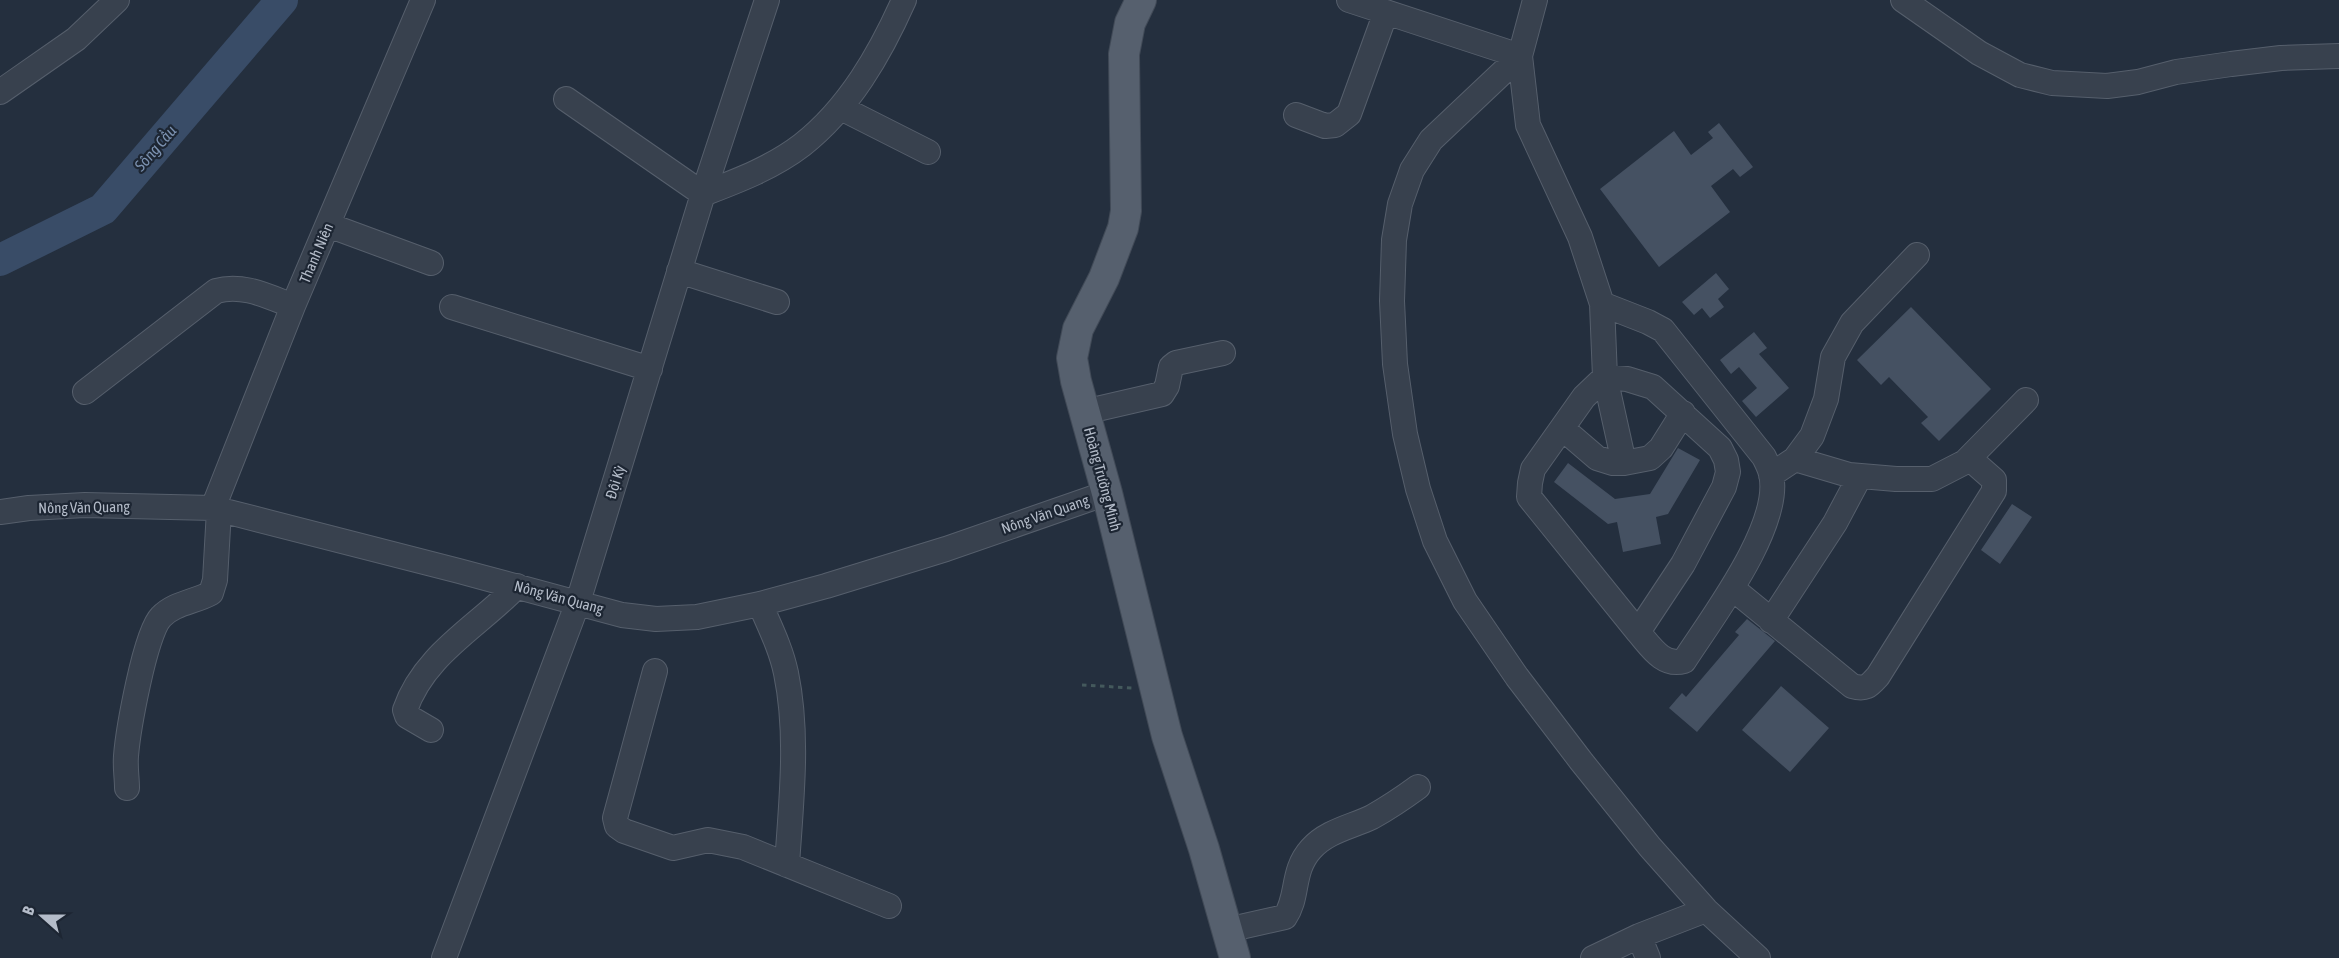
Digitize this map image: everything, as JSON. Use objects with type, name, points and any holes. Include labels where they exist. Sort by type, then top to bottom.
[{"type":"main road","name":"Hoàng Trường Minh","points":[[1141,0],[1130,23],[1124,54],[1126,211],[1123,228],[1104,278],[1085,312],[1074,342],[1074,369],[1155,688],[1235,958]]},
{"type":"street","points":[[0,92],[76,39],[117,0]]},
{"type":"street","name":"Thanh Niên","points":[[128,788],[126,756],[131,720],[152,634],[159,618],[172,608],[211,593],[215,580],[216,509],[293,306],[423,0]]},
{"type":"street","name":"Đội Kỳ","points":[[444,958],[578,602],[703,194],[767,0]]},
{"type":"street","points":[[566,99],[703,194],[757,172],[801,146],[841,108],[864,75],[904,0]]},
{"type":"street","points":[[1348,0],[1520,56]]},
{"type":"street","points":[[1535,0],[1520,56],[1528,125],[1580,237],[1602,304],[1605,377],[1624,463]]},
{"type":"street","points":[[1903,0],[1979,53],[2020,75],[2052,83],[2107,87],[2176,72],[2231,64],[2281,58],[2339,56]]},
{"type":"street","points":[[1296,115],[1325,126],[1335,125],[1349,114],[1386,12]]},
{"type":"street","points":[[1520,56],[1431,140],[1412,170],[1400,204],[1394,240],[1392,301],[1395,364],[1405,434],[1419,489],[1435,541],[1465,601],[1517,677],[1650,848],[1706,910],[1758,958]]},
{"type":"street","points":[[841,108],[928,152]]},
{"type":"street","points":[[328,225],[431,263]]},
{"type":"street","points":[[1772,474],[1795,459],[1812,436],[1826,399],[1833,357],[1852,323],[1917,255]]},
{"type":"street","points":[[679,271],[777,302]]},
{"type":"street","points":[[85,392],[216,291],[236,288],[253,291],[293,306]]},
{"type":"street","points":[[1602,304],[1663,330],[1764,457],[1772,474],[1770,510],[1763,529],[1732,588],[1684,661],[1676,663],[1666,661],[1638,632],[1529,497],[1533,469],[1584,397],[1605,377],[1627,379],[1653,387],[1720,448],[1726,460],[1728,472],[1724,487],[1683,564],[1638,632]]},
{"type":"street","points":[[452,307],[650,369]]},
{"type":"street","points":[[1084,412],[1162,394],[1167,386],[1171,367],[1176,363],[1223,353]]},
{"type":"street","points":[[1795,459],[1849,475],[1932,479],[1969,458],[2026,400]]},
{"type":"street","points":[[1562,428],[1598,458],[1613,463],[1624,463],[1650,458],[1661,448],[1683,413]]},
{"type":"street","points":[[1732,588],[1852,686],[1862,689],[1868,687],[1878,675],[1994,490],[1994,480],[1969,458]]},
{"type":"street","points":[[1771,621],[1835,523],[1860,476]]},
{"type":"street","name":"Nông Văn Quang","points":[[0,512],[85,505],[216,509],[518,586],[621,615],[656,619],[697,617],[760,604],[946,549],[1107,493]]},
{"type":"street","points":[[431,730],[407,716],[405,710],[423,676],[451,643],[501,603],[518,586]]},
{"type":"street","points":[[760,604],[778,645],[790,696],[793,747],[787,866]]},
{"type":"street","points":[[656,671],[615,818],[617,826],[624,831],[673,848],[708,840],[742,847],[889,906]]},
{"type":"street","points":[[1227,930],[1285,917],[1292,902],[1296,876],[1302,861],[1312,848],[1332,833],[1370,818],[1419,787]]},
{"type":"street","points":[[1593,958],[1643,947],[1706,910]]},
{"type":"path","points":[[1082,685],[1155,688]]},
{"type":"building","points":[[1719,123],[1753,167],[1740,177],[1733,169],[1711,186],[1730,212],[1659,267],[1600,189],[1674,131],[1691,155],[1713,138],[1708,132]]},
{"type":"building","points":[[1716,273],[1729,289],[1718,299],[1724,307],[1710,318],[1702,308],[1694,315],[1682,302]]},
{"type":"building","points":[[1911,307],[1991,389],[1939,441],[1921,423],[1928,417],[1889,377],[1881,385],[1857,360]]},
{"type":"building","points":[[1754,332],[1767,348],[1759,354],[1789,388],[1756,417],[1742,401],[1757,388],[1739,367],[1731,374],[1720,360]]},
{"type":"building","points":[[1678,448],[1700,460],[1668,514],[1656,517],[1661,544],[1623,552],[1617,522],[1608,524],[1554,482],[1568,463],[1615,499],[1650,494]]},
{"type":"building","points":[[2012,504],[2032,517],[2000,564],[1981,550]]},
{"type":"building","points":[[1747,619],[1775,641],[1697,732],[1669,708],[1682,693],[1686,697],[1739,635],[1735,632]]},
{"type":"building","points":[[1781,686],[1829,728],[1790,772],[1742,730]]},
{"type":"waterway","name":"Sông Cầu","points":[[0,260],[103,209],[282,0]]}]
